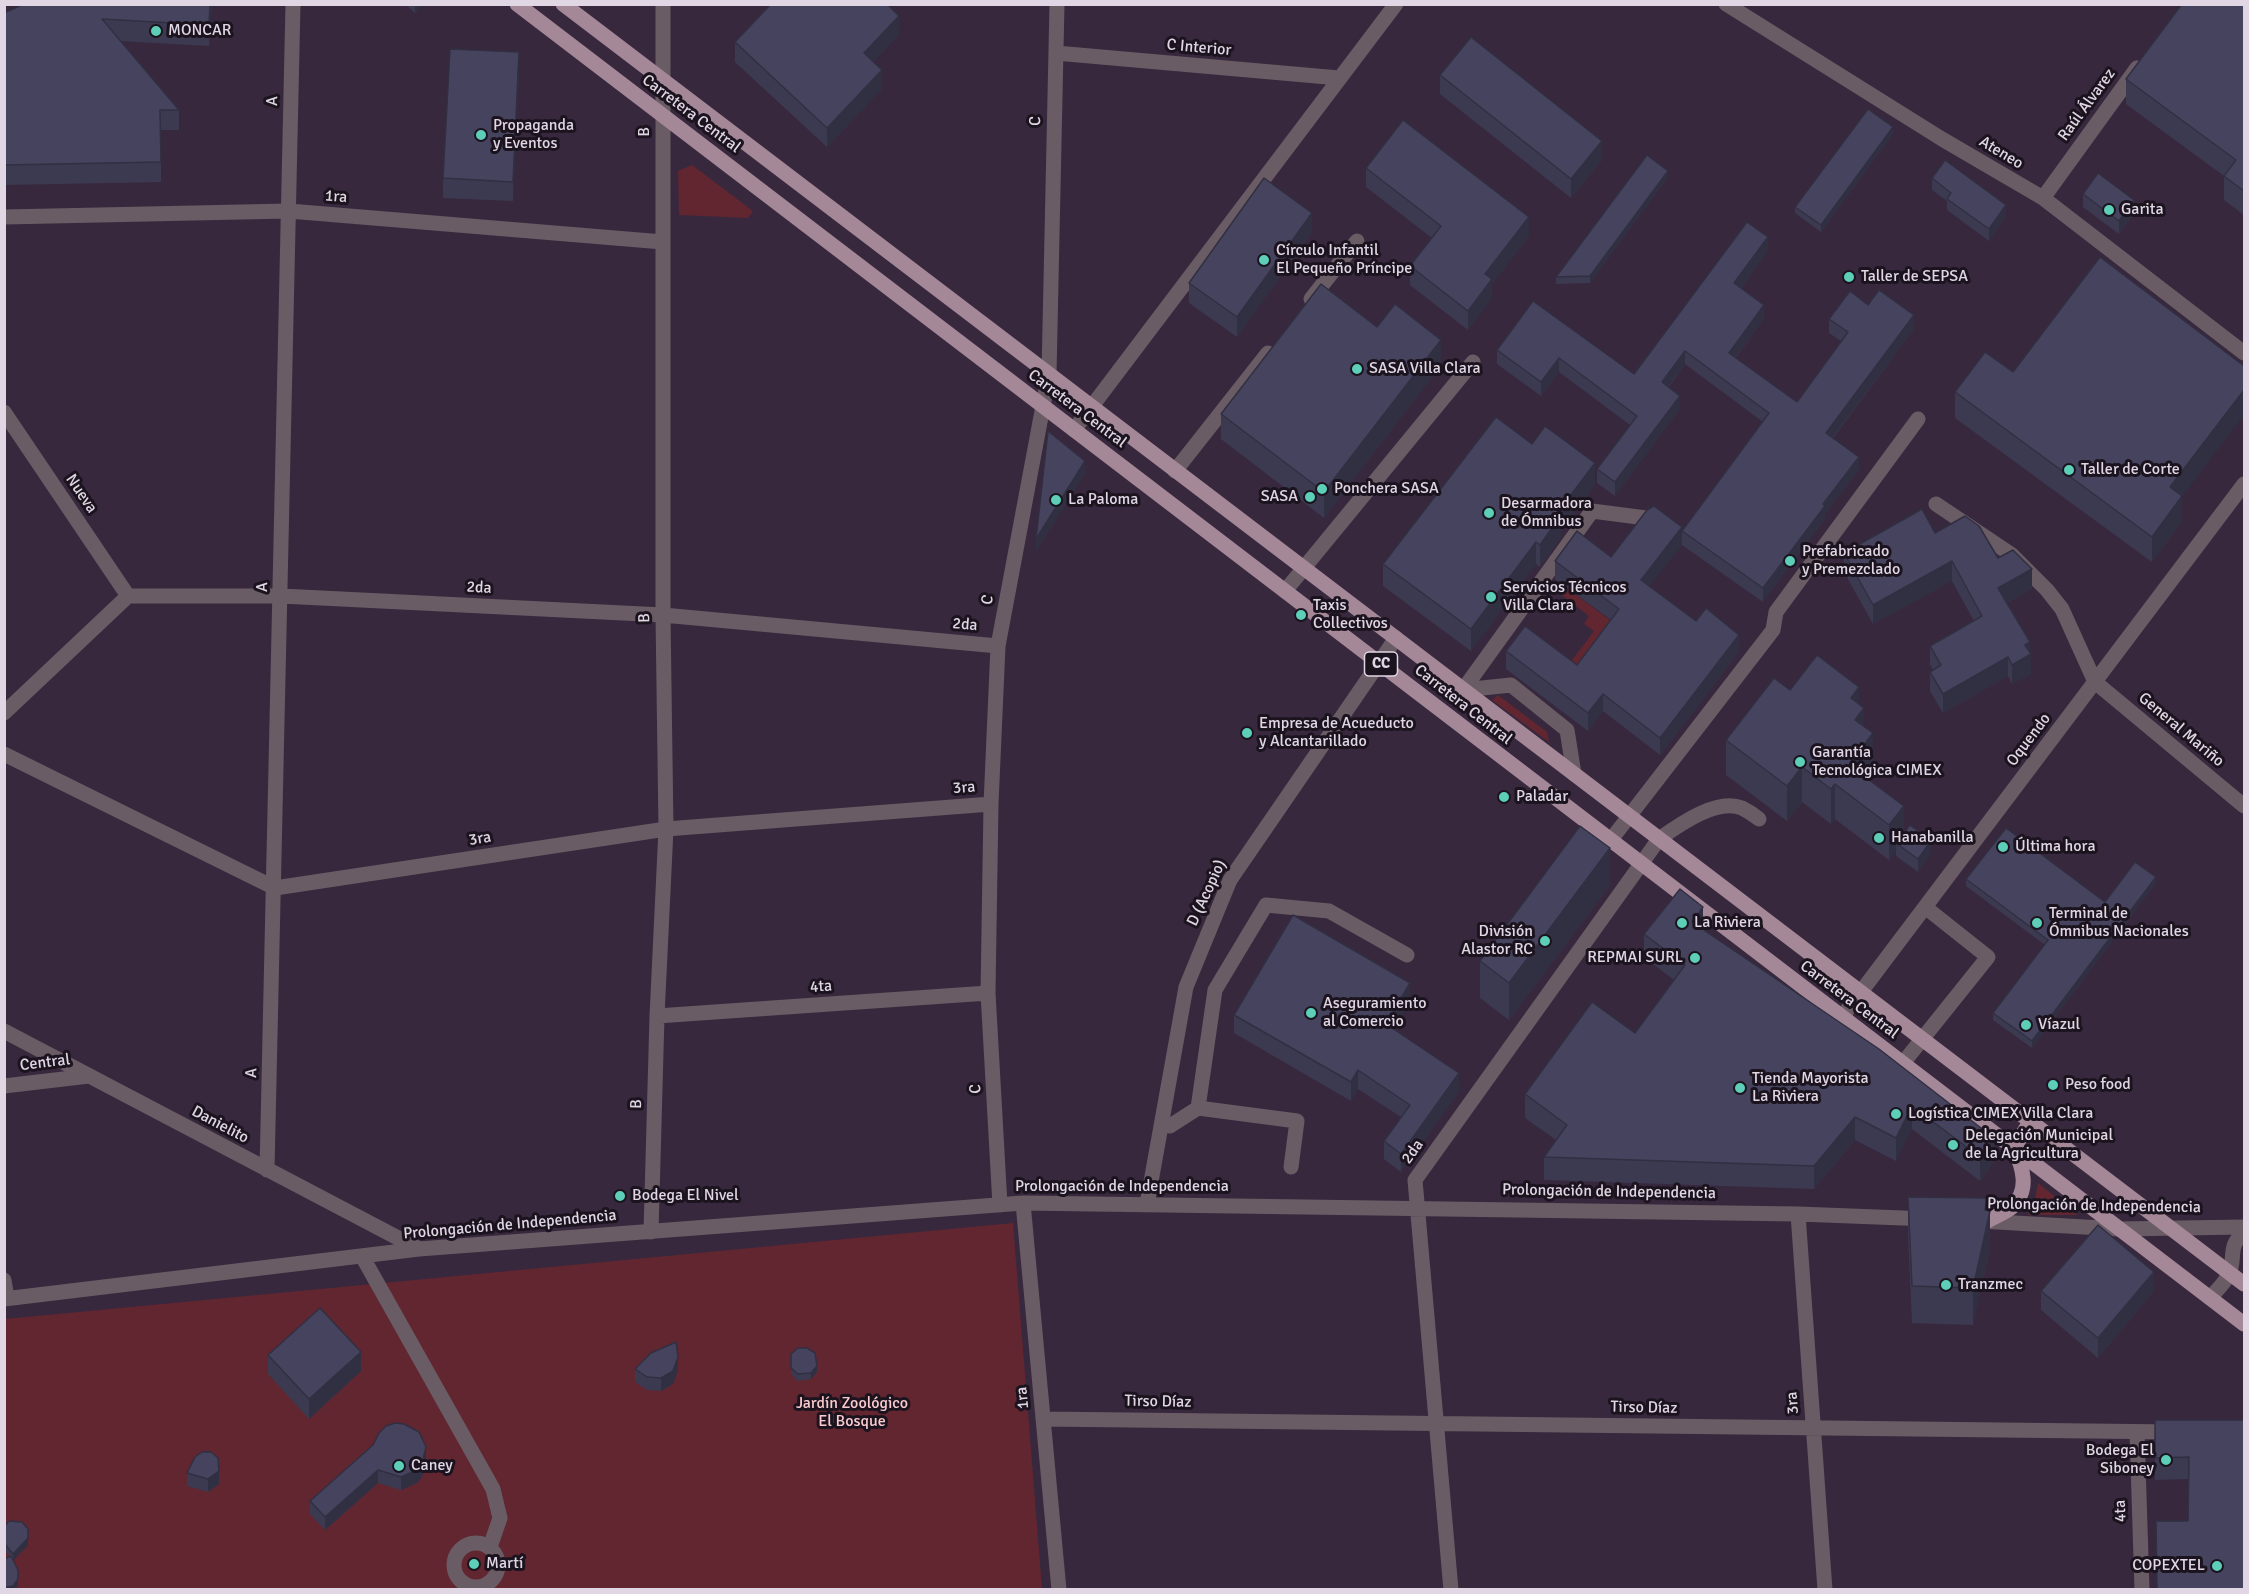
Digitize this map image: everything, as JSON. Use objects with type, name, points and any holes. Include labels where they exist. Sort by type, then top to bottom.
[{"type":"main road","name":"Carretera Central","points":[[518,4],[2244,1324]]},
{"type":"main road","name":"Carretera Central","points":[[563,4],[2244,1284]]},
{"type":"main road","points":[[1986,1222],[2012,1207],[2024,1187],[2023,1167],[2014,1148],[2030,1122]]},
{"type":"street","name":"A","points":[[267,1170],[293,4]]},
{"type":"street","name":"B","points":[[651,1232],[657,1016],[666,829],[663,615],[663,4]]},
{"type":"street","name":"C","points":[[1000,1205],[988,993],[991,804],[998,646],[1049,374],[1057,4]]},
{"type":"street","points":[[1074,430],[1396,4]]},
{"type":"street","name":"Ateneo","points":[[1726,4],[1942,139],[2043,198],[2244,353]]},
{"type":"street","name":"C Interior","points":[[1056,53],[1340,78]]},
{"type":"street","name":"Raúl Álvarez","points":[[2043,198],[2147,53]]},
{"type":"street","name":"1ra","points":[[4,217],[289,211],[663,242]]},
{"type":"street","points":[[1299,314],[1357,241]]},
{"type":"street","points":[[1175,471],[1277,342]]},
{"type":"street","points":[[1285,591],[1473,362]]},
{"type":"street","name":"Nueva","points":[[4,412],[128,596]]},
{"type":"street","points":[[1610,841],[1773,630],[1776,612],[1918,419]]},
{"type":"street","name":"Oquendo","points":[[1842,1017],[2244,484]]},
{"type":"street","points":[[1936,504],[2012,555],[2047,590],[2062,609],[2095,682]]},
{"type":"street","points":[[1463,690],[1592,512],[1646,518]]},
{"type":"street","points":[[4,713],[128,596]]},
{"type":"street","name":"2da","points":[[128,596],[281,596],[663,615],[998,646]]},
{"type":"street","name":"D (Acopio)","points":[[1147,1204],[1186,987],[1230,880],[1396,638]]},
{"type":"street","name":"General Mariño","points":[[2095,682],[2244,806]]},
{"type":"street","points":[[1463,690],[1511,685],[1567,730],[1574,774]]},
{"type":"street","points":[[4,754],[275,888]]},
{"type":"street","name":"3ra","points":[[275,888],[666,829],[991,804]]},
{"type":"street","name":"2da","points":[[1451,1590],[1415,1180],[1659,839],[1681,823],[1715,808],[1728,806],[1742,808],[1759,819]]},
{"type":"street","points":[[1198,1108],[1215,990],[1266,905],[1329,911],[1407,956]]},
{"type":"street","points":[[1903,1063],[1988,957],[1925,907]]},
{"type":"street","name":"4ta","points":[[657,1016],[988,993]]},
{"type":"street","name":"Danielito","points":[[4,1031],[419,1249]]},
{"type":"street","name":"Central","points":[[4,1086],[89,1076]]},
{"type":"street","points":[[1162,1124],[1170,1126],[1198,1108],[1297,1121],[1291,1167]]},
{"type":"street","name":"1ra","points":[[1023,1203],[1059,1590]]},
{"type":"street","name":"Prolongación de Independencia","points":[[6,1299],[419,1249],[1023,1203],[1798,1214],[1939,1220]]},
{"type":"street","name":"3ra","points":[[1798,1214],[1825,1590]]},
{"type":"street","name":"Prolongación de Independencia","points":[[1962,1221],[2119,1228],[2244,1227]]},
{"type":"street","points":[[2210,1298],[2230,1274],[2232,1250],[2238,1238],[2244,1234]]},
{"type":"street","points":[[362,1256],[493,1489],[500,1518],[490,1547]]},
{"type":"street","points":[[4,1280],[6,1299]]},
{"type":"street","name":"Tirso Díaz","points":[[1043,1419],[2197,1432]]},
{"type":"street","name":"4ta","points":[[2137,1432],[2142,1590]]},
{"type":"street","points":[[477,1542],[490,1547],[498,1560],[497,1574],[486,1585],[470,1588],[455,1573],[455,1558],[458,1552],[470,1543],[477,1542]]},
{"type":"green space","points":[[692,165],[753,211],[748,218],[679,215],[678,171]]},
{"type":"green space","points":[[1559,582],[1619,627],[1577,683],[1563,672],[1594,631],[1584,624],[1589,616],[1554,589]]},
{"type":"green space","points":[[1498,695],[1547,732],[1549,742],[1492,700]]},
{"type":"green space","points":[[2038,1183],[2078,1215],[2028,1215],[2035,1199]]},
{"type":"green space","name":"Jardín Zoológico El Bosque","points":[[1013,1223],[1042,1589],[5,1590],[5,1319]]},
{"type":"building","points":[[24,4],[210,4],[209,25],[102,19],[179,110],[160,110],[161,162],[4,165],[4,13]]},
{"type":"building","points":[[771,4],[887,4],[899,16],[864,53],[882,70],[827,128],[735,42]]},
{"type":"building","points":[[2182,4],[2244,4],[2244,191],[2224,176],[2236,160],[2126,79]]},
{"type":"building","points":[[1471,37],[1602,141],[1571,179],[1440,75]]},
{"type":"building","name":"Propaganda y Eventos","points":[[450,49],[519,52],[513,182],[443,178]]},
{"type":"building","points":[[1868,109],[1893,127],[1821,225],[1795,207]]},
{"type":"building","points":[[1403,120],[1529,217],[1485,274],[1492,279],[1468,311],[1410,266],[1441,226],[1366,168]]},
{"type":"building","points":[[1647,155],[1668,171],[1590,276],[1556,277]]},
{"type":"building","points":[[1945,160],[2006,205],[1989,229],[1947,199],[1951,193],[1932,178]]},
{"type":"building","points":[[2098,173],[2134,200],[2119,221],[2083,194]]},
{"type":"building","points":[[1264,178],[1312,213],[1237,317],[1189,283]]},
{"type":"building","points":[[1747,222],[1768,237],[1734,283],[1764,305],[1729,353],[1797,402],[1848,332],[1829,319],[1850,291],[1868,305],[1879,290],[1914,315],[1826,433],[1859,457],[1763,588],[1682,531],[1769,413],[1685,351],[1662,382],[1680,396],[1615,482],[1597,469],[1637,416],[1559,358],[1541,382],[1497,350],[1533,301],[1634,374]]},
{"type":"building","points":[[2100,257],[2244,366],[2244,390],[2170,487],[2182,496],[2152,537],[1955,392],[1985,352],[2013,372]]},
{"type":"building","points":[[1321,284],[1377,327],[1395,304],[1441,340],[1324,492],[1221,414]]},
{"type":"building","points":[[1496,417],[1532,444],[1545,426],[1595,463],[1558,512],[1561,515],[1540,545],[1536,542],[1471,629],[1383,564]]},
{"type":"building","name":"La Paloma","points":[[1048,431],[1085,461],[1036,539]]},
{"type":"building","points":[[1654,506],[1682,527],[1641,580],[1696,621],[1706,608],[1739,635],[1660,738],[1603,694],[1588,713],[1506,651],[1525,626],[1577,665],[1619,609],[1555,561],[1577,531],[1611,557],[1647,510]]},
{"type":"building","points":[[1922,509],[1935,533],[1965,516],[1979,526],[1998,558],[2013,550],[2032,569],[1998,588],[2030,642],[2025,645],[2031,654],[2012,665],[2008,657],[1943,694],[1930,672],[1941,665],[1930,646],[1982,616],[1952,561],[1873,605],[1844,553]]},
{"type":"building","points":[[1817,655],[1859,687],[1851,698],[1864,708],[1855,720],[1873,733],[1849,765],[1904,806],[1889,825],[1835,784],[1831,789],[1802,767],[1787,786],[1726,740],[1774,678],[1790,690]]},
{"type":"building","points":[[1910,825],[1931,841],[1918,859],[1896,843]]},
{"type":"building","points":[[1580,826],[1610,848],[1509,983],[1480,961]]},
{"type":"building","points":[[2006,828],[2105,902],[2135,862],[2156,877],[2032,1041],[1993,1013],[2048,940],[1966,879]]},
{"type":"building","name":"Tienda Mayorista La Riviera","points":[[1680,889],[1703,907],[1692,922],[1879,1049],[1994,1138],[1980,1157],[1912,1106],[1896,1138],[1855,1117],[1814,1166],[1544,1157],[1567,1125],[1525,1094],[1592,1002],[1635,1033],[1685,965],[1644,934]]},
{"type":"building","points":[[1293,915],[1410,983],[1386,1024],[1459,1073],[1401,1154],[1384,1141],[1410,1105],[1358,1070],[1351,1082],[1234,1015]]},
{"type":"building","points":[[1908,1197],[1987,1198],[1985,1210],[1990,1211],[1973,1288],[1912,1286]]},
{"type":"building","points":[[2098,1225],[2154,1272],[2098,1338],[2041,1291]]},
{"type":"building","points":[[320,1308],[361,1352],[309,1399],[268,1355]]},
{"type":"building","points":[[676,1342],[678,1357],[673,1371],[661,1378],[647,1377],[635,1369],[651,1353]]},
{"type":"building","points":[[798,1348],[807,1348],[815,1353],[817,1366],[811,1373],[798,1374],[791,1368],[791,1354]]},
{"type":"building","points":[[2155,1420],[2244,1420],[2244,1590],[2157,1590],[2156,1521],[2188,1521],[2189,1457],[2155,1458]]},
{"type":"building","points":[[395,1423],[404,1424],[419,1432],[426,1447],[422,1464],[417,1470],[401,1477],[378,1470],[325,1517],[310,1501],[373,1445],[379,1433],[386,1426]]},
{"type":"building","points":[[202,1452],[211,1452],[218,1458],[219,1471],[208,1479],[187,1473],[195,1457]]},
{"type":"building","points":[[9,1521],[22,1522],[28,1529],[28,1538],[13,1554],[4,1543],[4,1527]]},
{"type":"building","points":[[11,1556],[18,1570],[18,1579],[13,1586],[4,1588],[4,1559]]},
{"type":"place","name":"MONCAR","points":[[156,31]]},
{"type":"place","name":"Propaganda y Eventos","points":[[481,135]]},
{"type":"place","name":"Garita","points":[[2109,210]]},
{"type":"place","name":"Círculo Infantil El Pequeño Príncipe","points":[[1264,260]]},
{"type":"place","name":"Taller de SEPSA","points":[[1849,277]]},
{"type":"place","name":"SASA Villa Clara","points":[[1357,369]]},
{"type":"place","name":"Taller de Corte","points":[[2069,470]]},
{"type":"place","name":"Ponchera SASA","points":[[1322,489]]},
{"type":"place","name":"SASA","points":[[1310,497]]},
{"type":"place","name":"La Paloma","points":[[1056,500]]},
{"type":"place","name":"Desarmadora de Ómnibus","points":[[1489,513]]},
{"type":"place","name":"Prefabricado y Premezclado","points":[[1790,561]]},
{"type":"place","name":"Servicios Técnicos Villa Clara","points":[[1491,597]]},
{"type":"place","name":"Taxis Collectivos","points":[[1301,615]]},
{"type":"place","name":"Empresa de Acueducto y Alcantarillado","points":[[1247,733]]},
{"type":"place","name":"Garantía Tecnológica CIMEX","points":[[1800,762]]},
{"type":"place","name":"Paladar","points":[[1504,797]]},
{"type":"place","name":"Hanabanilla","points":[[1879,838]]},
{"type":"place","name":"Última hora","points":[[2003,847]]},
{"type":"place","name":"La Riviera","points":[[1682,923]]},
{"type":"place","name":"Terminal de Ómnibus Nacionales","points":[[2037,923]]},
{"type":"place","name":"División Alastor RC","points":[[1545,941]]},
{"type":"place","name":"REPMAI SURL","points":[[1695,958]]},
{"type":"place","name":"Aseguramiento al Comercio","points":[[1311,1013]]},
{"type":"place","name":"Víazul","points":[[2026,1025]]},
{"type":"place","name":"Peso food","points":[[2053,1085]]},
{"type":"place","name":"Tienda Mayorista La Riviera","points":[[1740,1088]]},
{"type":"place","name":"Logística CIMEX Villa Clara","points":[[1896,1114]]},
{"type":"place","name":"Delegación Municipal de la Agricultura","points":[[1953,1145]]},
{"type":"place","name":"Bodega El Nivel","points":[[620,1196]]},
{"type":"place","name":"Tranzmec","points":[[1946,1285]]},
{"type":"place","name":"Bodega El Siboney","points":[[2166,1460]]},
{"type":"place","name":"Caney","points":[[399,1466]]},
{"type":"place","name":"Martí","points":[[474,1564]]},
{"type":"place","name":"COPEXTEL","points":[[2217,1566]]}]
